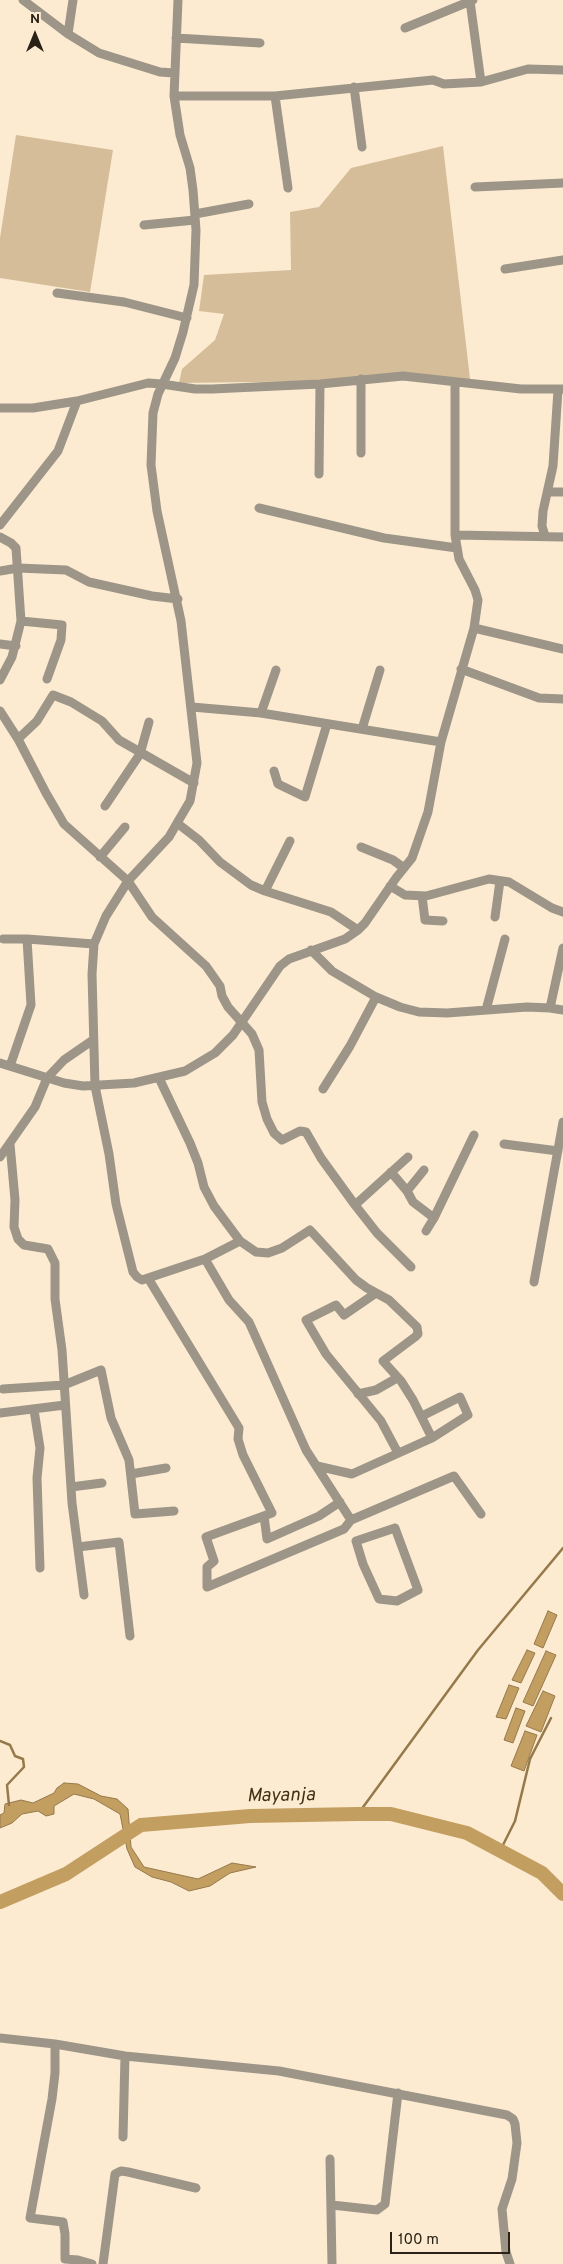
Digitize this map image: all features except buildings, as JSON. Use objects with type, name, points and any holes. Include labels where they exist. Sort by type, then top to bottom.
[{"type":"street","points":[[23,0],[68,34],[99,52],[160,72],[174,72]]},
{"type":"street","points":[[68,34],[73,0]]},
{"type":"street","points":[[178,0],[174,96],[180,135],[190,168],[195,217],[194,285],[187,318],[175,358],[162,384],[152,414],[152,483],[178,599],[197,763],[190,801],[178,823],[152,856],[128,881],[106,916],[94,944],[92,974],[95,1086],[110,1154],[116,1204],[132,1272],[136,1277],[142,1280],[205,1259],[240,1241]]},
{"type":"street","points":[[406,28],[472,1],[481,82]]},
{"type":"street","points":[[176,38],[260,43]]},
{"type":"street","points":[[174,96],[275,96],[433,80],[444,84],[481,82],[528,69],[563,70]]},
{"type":"street","points":[[354,87],[362,147]]},
{"type":"street","points":[[275,96],[288,188]]},
{"type":"street","points":[[475,187],[563,183]]},
{"type":"street","points":[[144,225],[195,217],[249,204]]},
{"type":"street","points":[[505,269],[563,260]]},
{"type":"street","points":[[57,294],[124,302],[187,318]]},
{"type":"street","points":[[0,408],[33,408],[77,401],[134,386],[162,384],[195,389],[320,384],[403,376],[521,389],[560,389],[559,433],[543,512],[542,526],[545,536]]},
{"type":"street","points":[[361,379],[362,453]]},
{"type":"street","points":[[0,1063],[64,1083],[95,1086],[134,1083],[185,1070],[205,1060],[233,1035],[280,966],[289,959],[345,939],[358,930],[412,858],[428,812],[441,742],[474,628],[478,600],[459,559],[455,535],[455,383]]},
{"type":"street","points":[[319,474],[320,384]]},
{"type":"street","points":[[0,525],[58,451],[77,401]]},
{"type":"street","points":[[548,492],[563,492]]},
{"type":"street","points":[[259,508],[384,538],[457,548]]},
{"type":"street","points":[[455,535],[563,537]]},
{"type":"street","points":[[0,537],[11,542],[16,548],[21,621],[16,646],[0,680]]},
{"type":"street","points":[[0,571],[18,568],[66,570],[90,582],[152,596],[178,599]]},
{"type":"street","points":[[21,621],[62,625],[61,640],[47,679]]},
{"type":"street","points":[[474,628],[563,649]]},
{"type":"street","points":[[0,644],[16,646]]},
{"type":"street","points":[[261,713],[276,670]]},
{"type":"street","points":[[362,729],[380,670]]},
{"type":"street","points":[[461,670],[539,698],[563,699]]},
{"type":"street","points":[[18,739],[37,721],[53,695],[71,702],[102,721],[118,740],[140,754],[194,783]]},
{"type":"street","points":[[192,707],[261,713],[441,742]]},
{"type":"street","points":[[0,711],[18,739],[64,824],[128,881],[152,917],[206,966],[220,986],[222,996],[228,1007],[243,1021],[252,1034],[259,1050],[262,1102],[274,1133],[282,1140],[300,1131],[306,1132],[355,1205],[377,1233],[411,1267]]},
{"type":"street","points":[[105,806],[140,754],[150,722]]},
{"type":"street","points":[[274,771],[278,784],[305,797],[327,724]]},
{"type":"street","points":[[178,823],[199,840],[220,862],[240,877],[265,891],[330,912],[358,930]]},
{"type":"street","points":[[100,857],[125,827]]},
{"type":"street","points":[[265,891],[290,841]]},
{"type":"street","points":[[361,847],[393,860],[404,868]]},
{"type":"street","points":[[390,886],[405,895],[422,896],[489,879],[509,882],[552,908],[563,912]]},
{"type":"street","points":[[495,917],[500,881]]},
{"type":"street","points":[[422,896],[425,920],[443,921]]},
{"type":"street","points":[[3,939],[94,944]]},
{"type":"street","points":[[10,1066],[31,1005],[27,939]]},
{"type":"street","points":[[486,1010],[505,939]]},
{"type":"street","points":[[550,1008],[563,948]]},
{"type":"street","points":[[312,950],[332,971],[376,997],[400,1007],[419,1012],[447,1013],[550,1008],[563,1010]]},
{"type":"street","points":[[323,1089],[350,1046],[376,997]]},
{"type":"street","points":[[0,1157],[35,1107],[47,1078],[64,1060],[94,1040]]},
{"type":"street","points":[[159,1078],[190,1143],[198,1163],[204,1187],[214,1206],[240,1241],[256,1252],[268,1252],[282,1248],[310,1230],[356,1280],[389,1300],[417,1327],[418,1334],[383,1361],[396,1378],[401,1381],[422,1416],[432,1438]]},
{"type":"street","points":[[534,1282],[563,1122]]},
{"type":"street","points":[[426,1231],[474,1135]]},
{"type":"street","points":[[10,1144],[15,1200],[14,1227],[18,1239],[24,1245],[48,1249],[55,1263],[55,1299],[62,1350],[71,1487],[84,1596]]},
{"type":"street","points":[[504,1144],[558,1151]]},
{"type":"street","points":[[355,1205],[408,1157]]},
{"type":"street","points":[[407,1191],[424,1170]]},
{"type":"street","points":[[391,1172],[407,1191],[413,1202],[434,1218]]},
{"type":"street","points":[[205,1259],[229,1300],[249,1322],[306,1450],[350,1520]]},
{"type":"street","points":[[148,1278],[239,1428],[238,1439],[243,1455],[272,1513],[206,1537],[214,1561],[207,1567],[207,1587],[344,1528],[350,1520],[454,1476],[481,1514]]},
{"type":"street","points":[[376,1293],[344,1315],[336,1305],[306,1320],[326,1354],[380,1421],[398,1453]]},
{"type":"street","points":[[3,1389],[64,1385],[101,1370],[111,1418],[129,1460],[135,1514],[174,1510]]},
{"type":"street","points":[[358,1394],[376,1390],[396,1378]]},
{"type":"street","points":[[317,1466],[352,1474],[432,1438],[468,1416],[460,1396],[422,1416]]},
{"type":"street","points":[[0,1413],[65,1405]]},
{"type":"street","points":[[34,1410],[40,1448],[37,1478],[40,1568]]},
{"type":"street","points":[[131,1474],[166,1468]]},
{"type":"street","points":[[71,1487],[102,1483]]},
{"type":"street","points":[[264,1516],[267,1539],[319,1516],[340,1502]]},
{"type":"street","points":[[395,1528],[418,1590],[397,1601],[379,1598],[374,1585],[363,1564],[356,1541],[395,1528]]},
{"type":"street","points":[[78,1547],[119,1542],[130,1636]]},
{"type":"street","points":[[0,2038],[55,2044],[126,2056],[279,2071],[498,2112],[513,2119],[516,2130],[516,2150],[512,2179],[502,2209],[506,2252],[510,2264]]},
{"type":"street","points":[[55,2044],[55,2073],[52,2099],[30,2218],[63,2222],[65,2259],[92,2264]]},
{"type":"street","points":[[124,2137],[126,2056]]},
{"type":"street","points":[[332,2205],[377,2210],[384,2204],[398,2093]]},
{"type":"street","points":[[330,2159],[332,2264]]},
{"type":"street","points":[[103,2264],[115,2174],[120,2171],[128,2172],[196,2188]]},
{"type":"shaded area","points":[[16,135],[113,150],[90,292],[0,278],[0,238]]},
{"type":"shaded area","points":[[443,146],[470,379],[179,383],[182,369],[215,340],[224,314],[199,311],[204,275],[291,270],[290,212],[319,207],[351,168]]},
{"type":"shaded area","points":[[548,1611],[557,1615],[543,1648],[534,1644]]},
{"type":"shaded area","points":[[527,1650],[535,1653],[521,1683],[512,1680]]},
{"type":"shaded area","points":[[546,1651],[556,1655],[533,1706],[523,1702]]},
{"type":"shaded area","points":[[509,1685],[519,1688],[506,1719],[496,1717]]},
{"type":"shaded area","points":[[543,1691],[555,1696],[541,1732],[526,1726]]},
{"type":"shaded area","points":[[516,1708],[525,1711],[513,1743],[504,1740]]},
{"type":"shaded area","points":[[525,1731],[537,1735],[524,1771],[511,1766]]},
{"type":"shaded area","points":[[64,1783],[78,1784],[101,1796],[117,1799],[128,1809],[131,1847],[144,1867],[198,1879],[232,1863],[256,1867],[230,1873],[210,1886],[189,1891],[171,1882],[152,1877],[135,1867],[127,1849],[120,1814],[94,1799],[74,1794],[54,1806],[54,1814],[46,1816],[38,1811],[22,1814],[12,1823],[0,1828],[0,1815],[4,1813],[5,1804],[21,1800],[33,1803],[54,1793]]},
{"type":"waterway","points":[[358,1814],[478,1650],[563,1548]]},
{"type":"waterway","points":[[500,1851],[515,1821],[530,1759],[551,1718]]},
{"type":"waterway","points":[[0,1741],[10,1745],[15,1756],[23,1759],[24,1767],[7,1785],[9,1805]]},
{"type":"waterway","name":"Mayanja","points":[[0,1902],[66,1874],[141,1825],[250,1816],[358,1814],[391,1814],[467,1833],[542,1873],[563,1894]]}]
